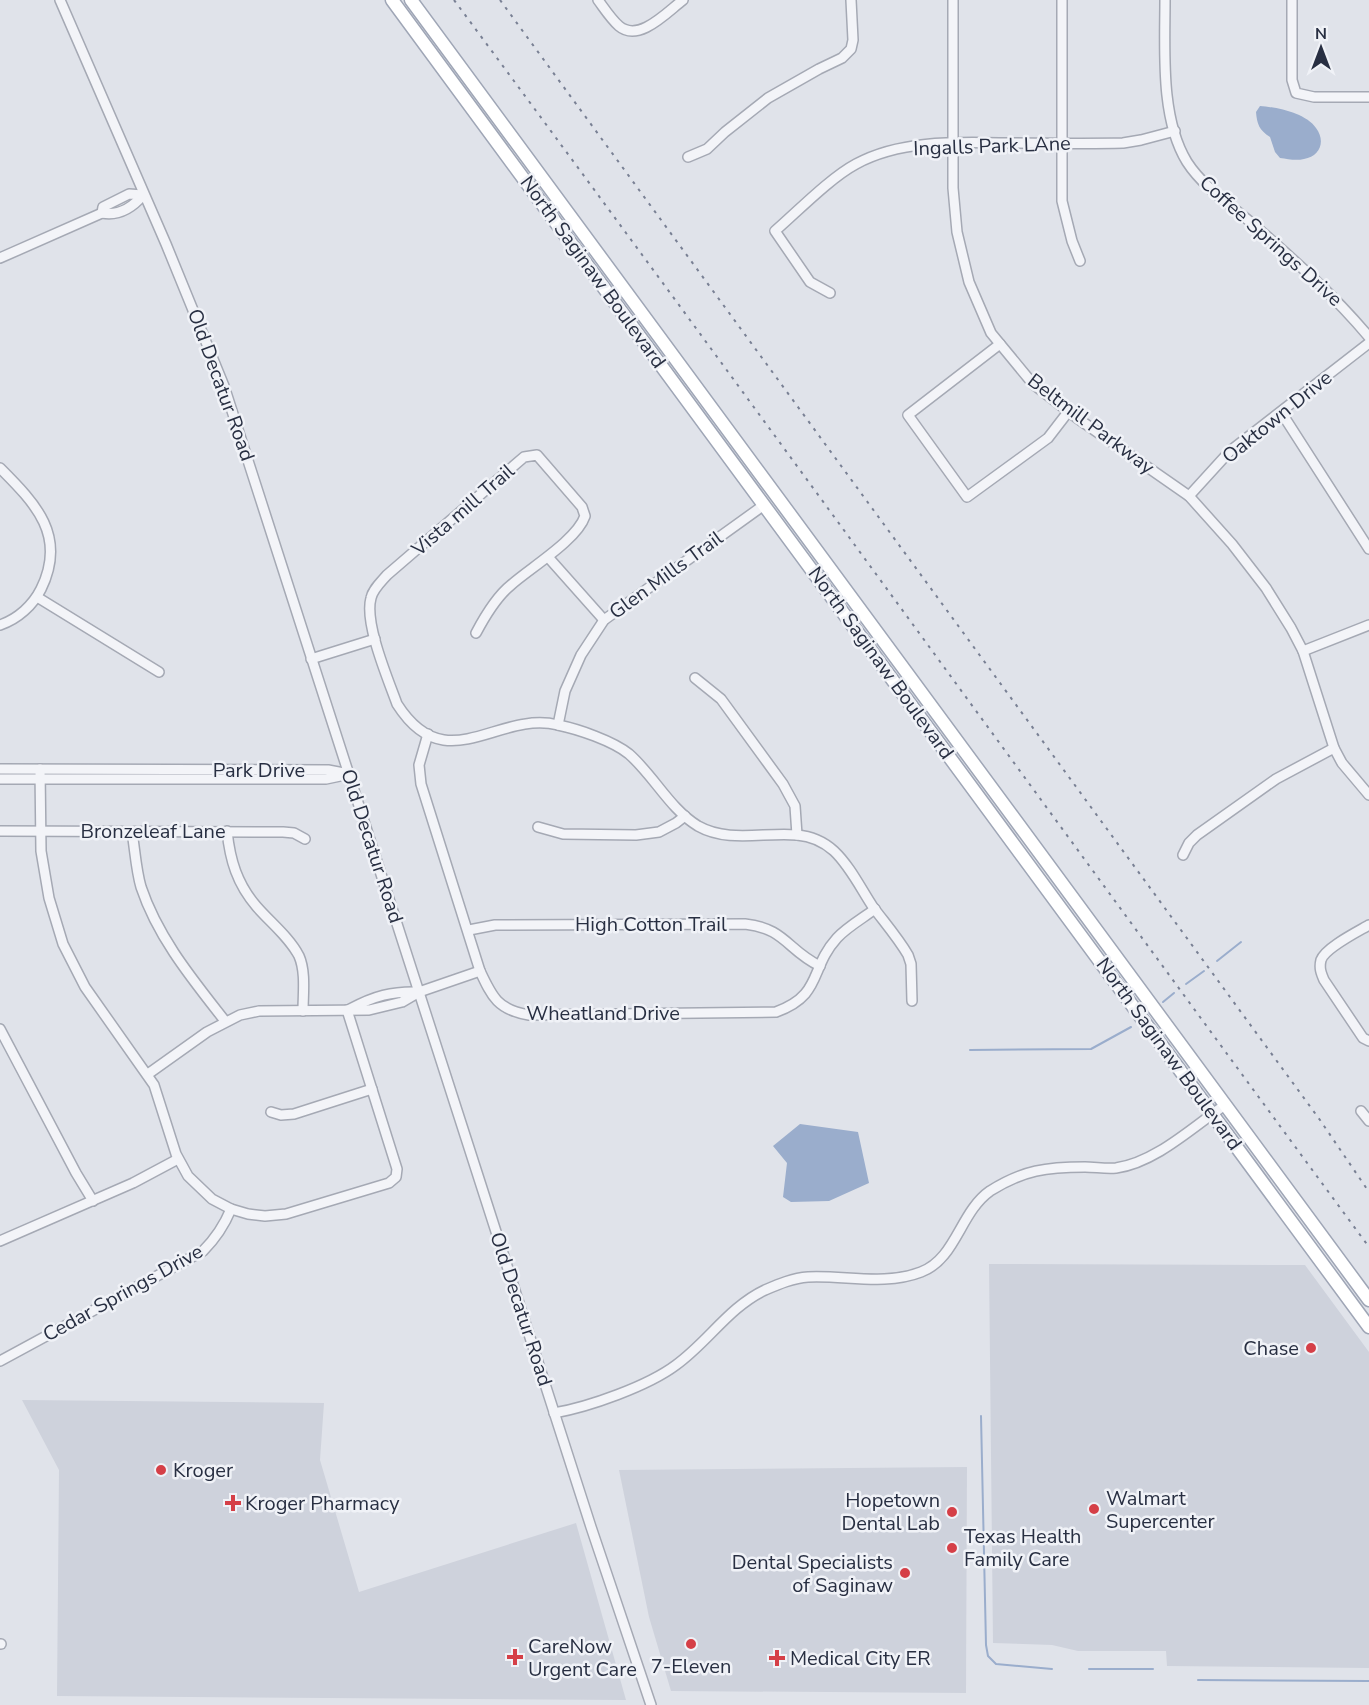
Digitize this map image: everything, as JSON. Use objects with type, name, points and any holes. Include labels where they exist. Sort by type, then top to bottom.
[{"type":"main road","name":"North Saginaw Boulevard","points":[[392,0],[1369,1327]]},
{"type":"main road","name":"North Saginaw Boulevard","points":[[411,0],[1369,1300]]},
{"type":"street","name":"Old Decatur Road","points":[[60,0],[171,255],[224,386],[261,495],[311,659],[554,1413],[651,1705]]},
{"type":"street","points":[[598,0],[617,25],[627,31],[638,32],[683,0]]},
{"type":"street","points":[[688,157],[707,149],[724,132],[768,98],[842,58],[851,49],[853,40],[851,0]]},
{"type":"street","name":"Beltmill Parkway","points":[[953,0],[953,188],[957,232],[969,282],[991,333],[1033,384],[1068,412],[1189,496],[1232,544],[1266,588],[1303,651],[1335,748],[1347,770],[1369,795]]},
{"type":"street","points":[[1062,0],[1062,201],[1072,242],[1080,261]]},
{"type":"street","name":"Coffee Springs Drive","points":[[1165,0],[1165,69],[1168,100],[1174,131],[1187,162],[1203,181],[1311,274],[1344,307],[1369,337]]},
{"type":"street","points":[[1292,0],[1292,80],[1296,93],[1314,97],[1369,97]]},
{"type":"street","name":"Ingalls Park LAne","points":[[830,293],[810,282],[775,231],[854,165],[874,155],[953,142],[1123,143],[1174,131]]},
{"type":"street","points":[[0,258],[102,213],[112,215],[135,205],[143,195]]},
{"type":"street","name":"Oaktown Drive","points":[[1189,496],[1230,452],[1369,343]]},
{"type":"street","points":[[1000,344],[908,416],[968,497],[1048,438],[1068,412]]},
{"type":"street","points":[[1281,412],[1369,549]]},
{"type":"street","name":"Vista mill Trail","points":[[375,639],[369,616],[370,600],[387,575],[524,457],[537,455],[582,507],[585,516],[573,533],[548,557]]},
{"type":"street","points":[[0,468],[22,490],[39,513],[47,530],[51,548],[49,573],[36,597],[19,616],[0,625]]},
{"type":"street","name":"Glen Mills Trail","points":[[558,724],[569,682],[581,655],[604,621],[764,505]]},
{"type":"street","points":[[476,633],[486,614],[510,586],[548,557],[604,621]]},
{"type":"street","points":[[36,597],[159,672]]},
{"type":"street","points":[[1303,651],[1369,625]]},
{"type":"street","points":[[311,659],[375,639],[397,704],[413,724],[428,734],[454,741],[469,740],[530,722],[558,724],[628,753],[685,816],[707,830],[719,834],[810,837],[833,851],[908,955],[911,964],[912,1001]]},
{"type":"street","points":[[695,678],[722,699],[783,784],[795,806],[797,835]]},
{"type":"street","name":"Wheatland Drive","points":[[428,734],[419,765],[421,784],[480,970],[489,990],[500,1005],[508,1010],[523,1014],[763,1013],[788,1007],[800,1000],[810,989],[820,966],[838,937],[875,909]]},
{"type":"street","points":[[1183,855],[1189,843],[1197,835],[1276,779],[1335,748]]},
{"type":"street","name":"Park Drive","points":[[0,769],[40,774],[326,779],[349,774]]},
{"type":"street","points":[[40,774],[41,851],[49,898],[63,944],[85,987],[130,1053],[148,1074],[159,1096],[178,1159],[188,1176],[212,1199],[231,1209],[248,1214],[265,1216],[286,1214],[389,1183],[396,1177],[397,1169],[347,1010]]},
{"type":"street","name":"Park Drive","points":[[0,779],[40,774]]},
{"type":"street","points":[[538,827],[563,834],[636,835],[659,832],[685,816]]},
{"type":"street","name":"Bronzeleaf Lane","points":[[0,831],[283,831],[294,833],[305,839]]},
{"type":"street","points":[[227,831],[230,858],[239,880],[255,905],[285,936],[298,956],[302,967],[303,1011]]},
{"type":"street","points":[[132,832],[140,885],[156,923],[179,960],[225,1022]]},
{"type":"street","name":"High Cotton Trail","points":[[468,930],[495,925],[745,924],[768,928],[780,935],[805,959],[820,966]]},
{"type":"street","points":[[1369,925],[1333,948],[1324,955],[1320,962],[1324,980],[1363,1038],[1369,1041]]},
{"type":"street","points":[[148,1074],[225,1022],[240,1015],[259,1011],[347,1010],[368,999],[396,991],[419,992],[480,970]]},
{"type":"street","points":[[0,1029],[93,1201]]},
{"type":"street","points":[[271,1112],[281,1115],[294,1114],[372,1089]]},
{"type":"street","points":[[554,1413],[575,1409],[641,1384],[675,1366],[746,1299],[791,1280],[808,1277],[896,1279],[922,1272],[942,1258],[968,1215],[985,1195],[1007,1180],[1030,1171],[1050,1168],[1116,1168],[1135,1163],[1163,1150],[1225,1104]]},
{"type":"street","points":[[1361,1111],[1369,1121]]},
{"type":"street","points":[[0,1228],[3,1240],[133,1183],[178,1159]]},
{"type":"street","name":"Cedar Springs Drive","points":[[0,1361],[203,1251],[222,1228],[231,1209]]},
{"type":"shaded area","points":[[989,1264],[1305,1265],[1369,1352],[1369,1668],[1167,1666],[1166,1651],[1078,1651],[1052,1645],[993,1643]]},
{"type":"shaded area","points":[[22,1400],[324,1403],[320,1460],[359,1592],[576,1523],[626,1700],[57,1696],[59,1470]]},
{"type":"shaded area","points":[[967,1467],[966,1693],[671,1691],[649,1617],[619,1470]]},
{"type":"water","points":[[1260,106],[1290,112],[1305,118],[1316,128],[1321,138],[1317,152],[1310,158],[1301,160],[1280,158],[1275,152],[1270,137],[1263,132],[1258,123],[1256,112]]},
{"type":"water","points":[[800,1124],[858,1132],[869,1183],[829,1201],[791,1202],[783,1197],[787,1163],[773,1146]]},
{"type":"waterway","points":[[1217,961],[1241,942]]},
{"type":"waterway","points":[[1186,984],[1204,971]]},
{"type":"waterway","points":[[1163,1002],[1174,993]]},
{"type":"waterway","points":[[970,1050],[1091,1049],[1131,1027]]},
{"type":"waterway","points":[[981,1416],[988,1656],[996,1664],[1052,1669]]},
{"type":"waterway","points":[[1089,1669],[1153,1669]]},
{"type":"waterway","points":[[1198,1680],[1369,1681]]},
{"type":"railway","points":[[454,0],[1369,1247]]},
{"type":"railway","points":[[500,0],[1320,1120],[1369,1192]]},
{"type":"place","name":"Chase","points":[[1311,1348]]},
{"type":"place","name":"Kroger","points":[[161,1470]]},
{"type":"place","name":"Kroger Pharmacy","points":[[233,1503]]},
{"type":"place","name":"Walmart Supercenter","points":[[1094,1509]]},
{"type":"place","name":"Hopetown Dental Lab","points":[[952,1512]]},
{"type":"place","name":"Texas Health Family Care","points":[[952,1548]]},
{"type":"place","name":"Dental Specialists of Saginaw","points":[[905,1573]]},
{"type":"place","name":"7-Eleven","points":[[691,1644]]},
{"type":"place","name":"CareNow Urgent Care","points":[[515,1657]]},
{"type":"place","name":"Medical City ER","points":[[777,1658]]}]
